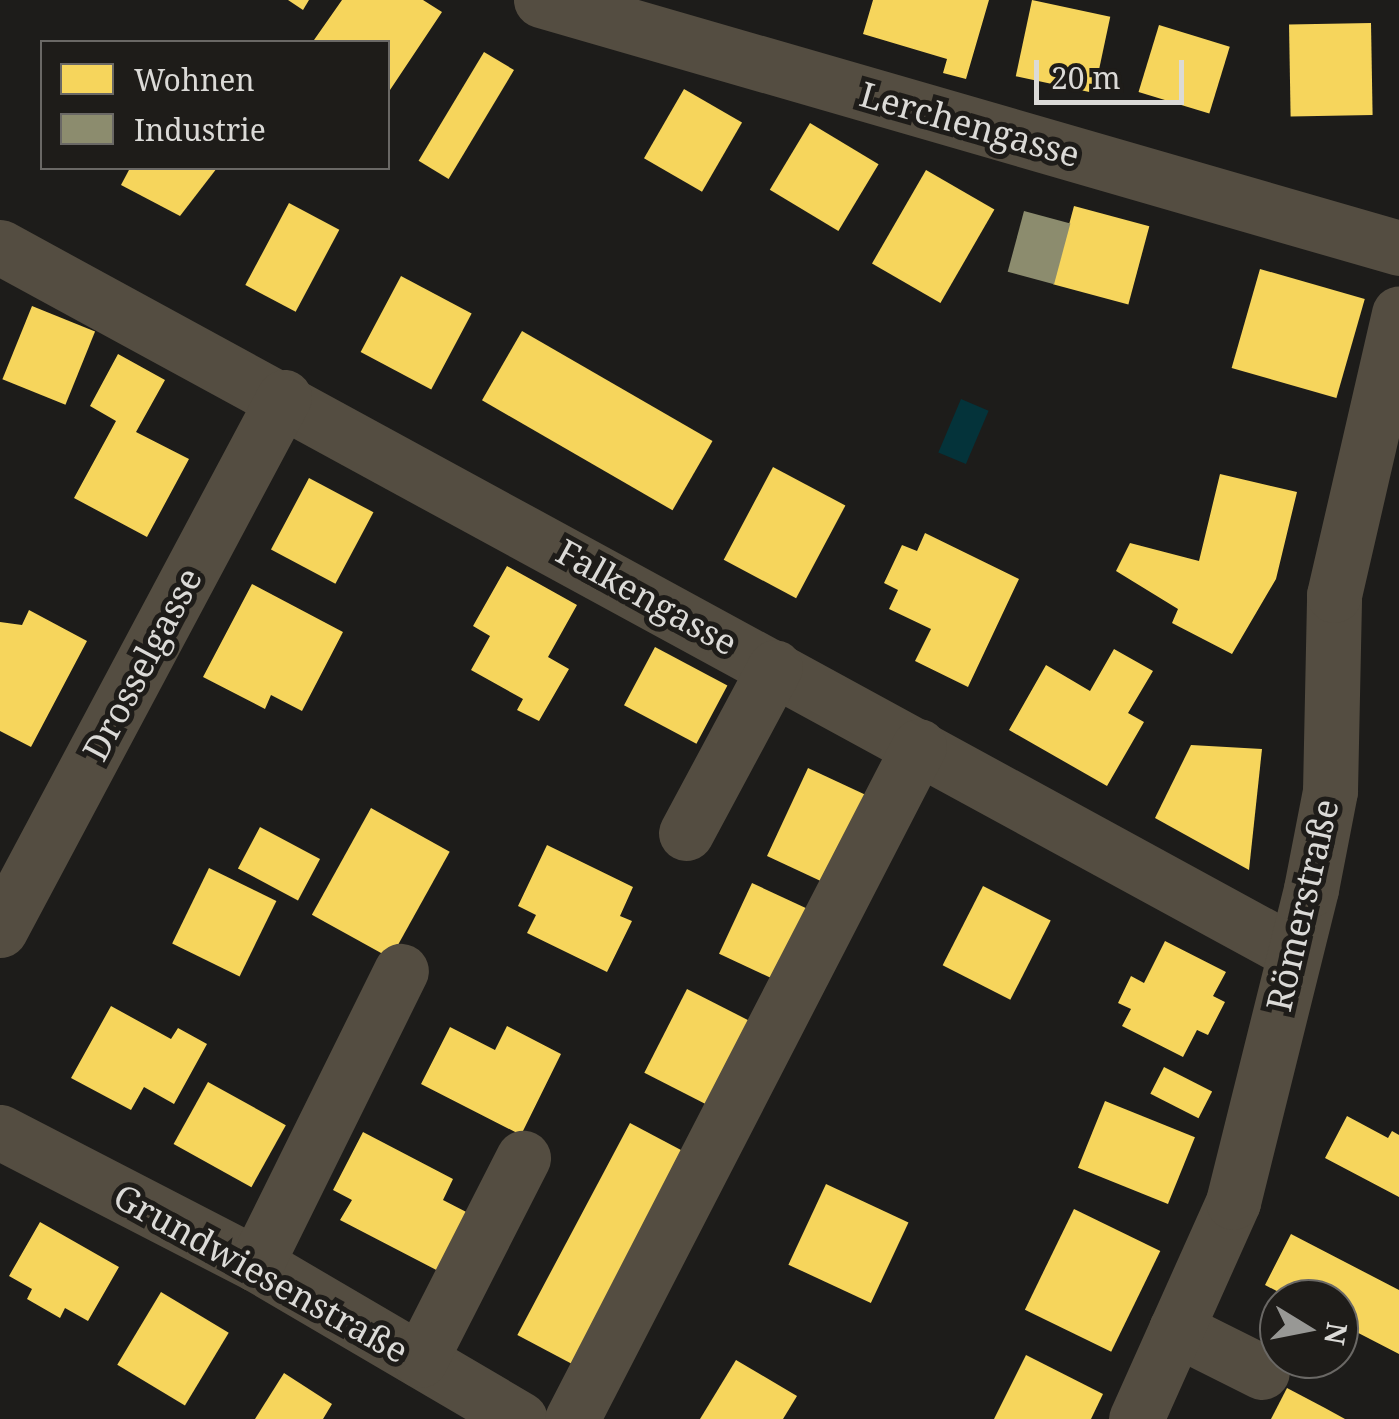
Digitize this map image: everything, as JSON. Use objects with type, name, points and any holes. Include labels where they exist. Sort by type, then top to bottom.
[{"type":"street","name":"Lerchengasse","points":[[542,0],[1399,248]]},
{"type":"street","name":"Falkengasse","points":[[0,247],[284,397],[1292,951]]},
{"type":"street","name":"Römerstraße","points":[[1136,1419],[1233,1202],[1330,791],[1334,595],[1399,313]]},
{"type":"street","name":"Drosselgasse","points":[[0,930],[284,397]]},
{"type":"street","points":[[686,832],[775,667]]},
{"type":"street","points":[[572,1419],[919,746]]},
{"type":"street","points":[[256,1264],[402,971]]},
{"type":"street","name":"Grundwiesenstraße","points":[[0,1132],[256,1264],[520,1419]]},
{"type":"street","points":[[420,1360],[524,1158]]},
{"type":"street","points":[[1176,1329],[1259,1370]]},
{"type":"water","points":[[961,399],[989,411],[966,464],[938,452]]},
{"type":"building: Wohnen","points":[[288,0],[309,0],[303,10]]},
{"type":"building: Wohnen","points":[[342,0],[423,0],[442,12],[390,90],[390,40],[314,40]]},
{"type":"building: Wohnen","points":[[873,0],[989,0],[966,79],[943,73],[947,59],[863,34]]},
{"type":"building: Wohnen","points":[[1032,0],[1110,17],[1094,93],[1016,76]]},
{"type":"building: Wohnen","points":[[1371,23],[1373,115],[1291,116],[1289,24]]},
{"type":"building: Wohnen","points":[[1159,25],[1230,47],[1209,114],[1139,92]]},
{"type":"building: Wohnen","points":[[484,52],[514,70],[449,179],[419,161]]},
{"type":"building: Wohnen","points":[[684,89],[742,122],[702,192],[644,158]]},
{"type":"building: Wohnen","points":[[810,123],[879,164],[838,231],[770,190]]},
{"type":"building: Wohnen","points":[[129,170],[215,170],[180,216],[121,185]]},
{"type":"building: Wohnen","points":[[926,170],[994,210],[940,303],[872,264]]},
{"type":"building: Wohnen","points":[[289,203],[339,230],[296,312],[245,285]]},
{"type":"building: Wohnen","points":[[1074,206],[1149,226],[1128,304],[1053,284]]},
{"type":"building: Wohnen","points":[[1260,269],[1365,299],[1336,398],[1232,368]]},
{"type":"building: Wohnen","points":[[401,276],[472,314],[431,389],[361,352]]},
{"type":"building: Wohnen","points":[[32,306],[95,331],[65,405],[2,379]]},
{"type":"building: Wohnen","points":[[522,331],[713,441],[673,510],[482,400]]},
{"type":"building: Wohnen","points":[[118,354],[165,380],[136,432],[189,459],[147,537],[74,498],[116,421],[90,406]]},
{"type":"building: Wohnen","points":[[773,467],[845,505],[796,598],[724,560]]},
{"type":"building: Wohnen","points":[[1220,474],[1297,492],[1276,579],[1232,654],[1172,623],[1178,609],[1116,571],[1130,543],[1199,561]]},
{"type":"building: Wohnen","points":[[309,478],[373,512],[335,584],[271,550]]},
{"type":"building: Wohnen","points":[[925,533],[1019,579],[968,687],[915,661],[931,629],[889,609],[898,590],[884,583],[902,545],[917,551]]},
{"type":"building: Wohnen","points":[[507,566],[577,605],[548,657],[569,669],[539,721],[517,710],[523,699],[471,670],[490,636],[473,626]]},
{"type":"building: Wohnen","points":[[252,584],[343,632],[302,711],[271,695],[265,709],[203,677]]},
{"type":"building: Wohnen","points":[[29,610],[87,641],[31,747],[0,731],[0,622],[22,625]]},
{"type":"building: Wohnen","points":[[655,647],[727,685],[696,744],[624,705]]},
{"type":"building: Wohnen","points":[[1114,649],[1153,671],[1128,713],[1144,722],[1107,786],[1009,730],[1046,665],[1090,691]]},
{"type":"building: Wohnen","points":[[1191,745],[1262,749],[1249,870],[1155,818]]},
{"type":"building: Wohnen","points":[[808,768],[875,799],[834,887],[767,856]]},
{"type":"building: Wohnen","points":[[371,808],[450,852],[391,958],[312,915]]},
{"type":"building: Wohnen","points":[[260,827],[320,859],[298,900],[238,868]]},
{"type":"building: Wohnen","points":[[547,845],[633,887],[620,916],[632,921],[607,972],[527,933],[536,915],[518,906]]},
{"type":"building: Wohnen","points":[[209,868],[276,901],[240,976],[172,943]]},
{"type":"building: Wohnen","points":[[752,883],[815,913],[782,983],[719,954]]},
{"type":"building: Wohnen","points":[[983,886],[1051,921],[1010,1000],[943,965]]},
{"type":"building: Wohnen","points":[[1165,941],[1226,972],[1213,996],[1225,1002],[1208,1035],[1197,1030],[1183,1057],[1122,1026],[1131,1009],[1118,1003],[1131,976],[1144,983]]},
{"type":"building: Wohnen","points":[[687,989],[756,1024],[714,1108],[644,1073]]},
{"type":"building: Wohnen","points":[[111,1006],[171,1039],[178,1028],[207,1044],[174,1104],[144,1087],[131,1110],[71,1078]]},
{"type":"building: Wohnen","points":[[507,1026],[561,1054],[521,1135],[421,1084],[450,1027],[495,1050]]},
{"type":"building: Wohnen","points":[[1164,1067],[1212,1092],[1198,1118],[1150,1094]]},
{"type":"building: Wohnen","points":[[208,1082],[286,1125],[251,1187],[174,1144]]},
{"type":"building: Wohnen","points":[[1105,1101],[1195,1137],[1168,1204],[1078,1168]]},
{"type":"building: Wohnen","points":[[1347,1116],[1388,1138],[1392,1131],[1399,1135],[1399,1197],[1325,1158]]},
{"type":"building: Wohnen","points":[[630,1123],[685,1152],[572,1364],[517,1335]]},
{"type":"building: Wohnen","points":[[363,1132],[453,1179],[443,1200],[476,1217],[446,1275],[340,1220],[352,1200],[333,1190]]},
{"type":"building: Wohnen","points":[[826,1184],[908,1222],[871,1303],[788,1265]]},
{"type":"building: Wohnen","points":[[1074,1209],[1160,1251],[1111,1352],[1025,1310]]},
{"type":"building: Wohnen","points":[[40,1222],[119,1267],[88,1321],[65,1308],[60,1318],[27,1299],[32,1289],[9,1276]]},
{"type":"building: Wohnen","points":[[1291,1234],[1399,1290],[1399,1354],[1359,1333],[1359,1279],[1268,1279]]},
{"type":"building: Wohnen","points":[[161,1292],[229,1333],[185,1406],[117,1365]]},
{"type":"building: Wohnen","points":[[1026,1355],[1103,1394],[1091,1419],[994,1419]]},
{"type":"building: Wohnen","points":[[736,1360],[797,1396],[783,1419],[700,1419]]},
{"type":"building: Wohnen","points":[[284,1373],[332,1404],[323,1419],[255,1419]]},
{"type":"building: Wohnen","points":[[1287,1388],[1325,1408],[1345,1419],[1271,1419]]},
{"type":"building: Industrie","points":[[1024,211],[1070,223],[1054,284],[1008,272]]}]
